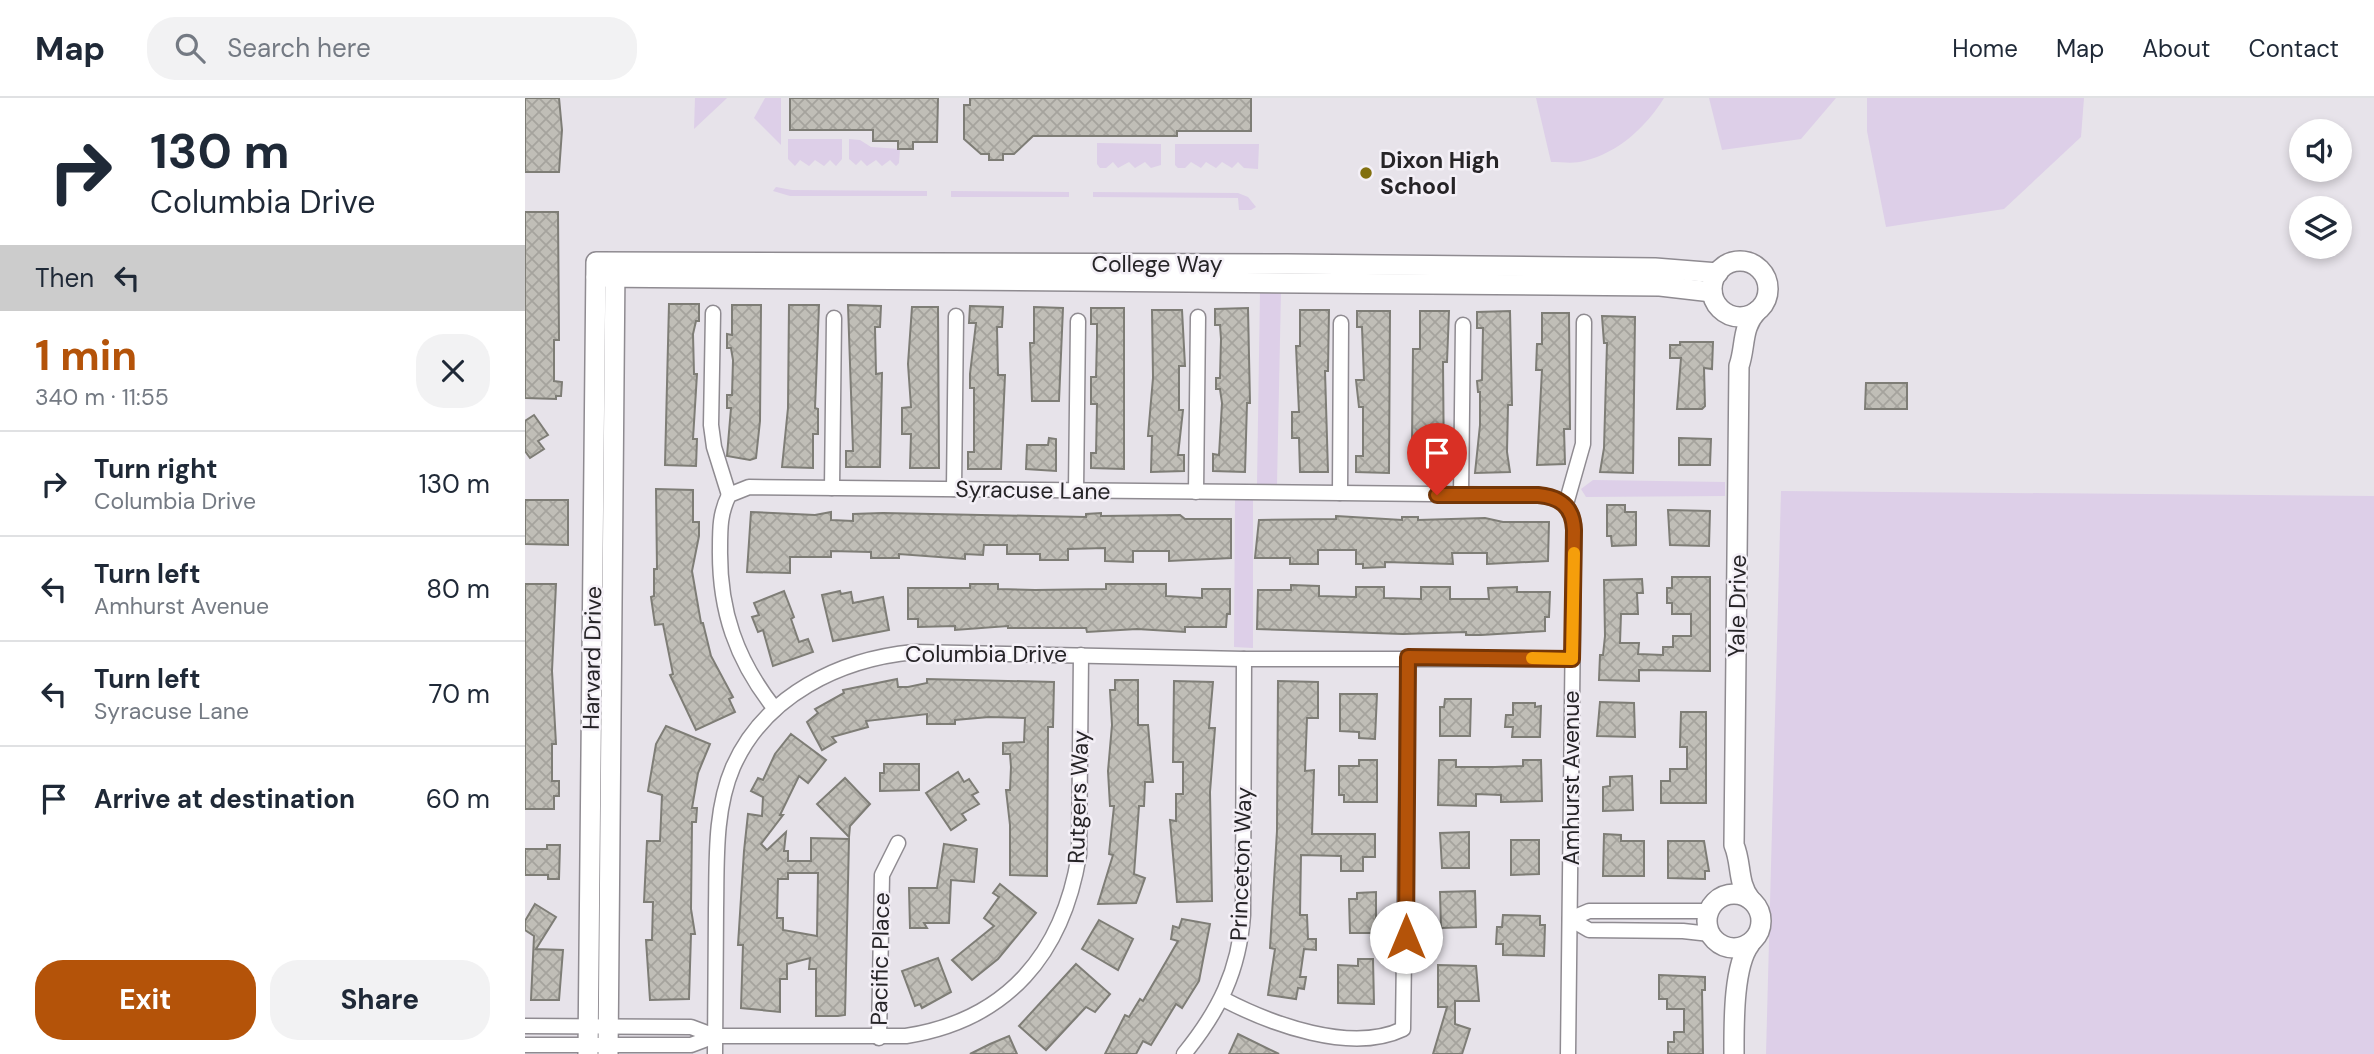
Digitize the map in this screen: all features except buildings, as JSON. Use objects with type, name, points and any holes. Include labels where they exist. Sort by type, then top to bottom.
[{"type":"street","points":[[1742,261],[1760,269],[1765,277],[1767,295],[1757,311],[1740,317],[1724,312],[1715,282],[1724,266],[1742,261]]},
{"type":"street","name":"College Way","points":[[605,270],[1610,286],[1715,282]]},
{"type":"street","name":"Harvard Drive","points":[[605,270],[609,1042]]},
{"type":"street","name":"Harvard Drive","points":[[588,1042],[605,270]]},
{"type":"street","name":"Yale Drive","points":[[1750,899],[1741,884],[1740,859],[1734,845],[1739,366],[1744,352],[1746,324],[1757,311]]},
{"type":"street","name":"Yale Drive","points":[[1724,312],[1733,324],[1733,352],[1739,366]]},
{"type":"street","points":[[713,313],[711,425],[714,447],[729,495],[720,512],[720,573],[726,617],[745,668],[775,709]]},
{"type":"street","points":[[954,489],[956,316]]},
{"type":"street","points":[[1196,492],[1198,317]]},
{"type":"street","points":[[832,488],[834,318]]},
{"type":"street","points":[[1076,491],[1078,321]]},
{"type":"street","points":[[1566,505],[1583,444],[1584,322]]},
{"type":"street","points":[[1340,493],[1341,323]]},
{"type":"street","points":[[1461,495],[1463,325]]},
{"type":"street","name":"Syracuse Lane","points":[[729,495],[749,487],[1340,493],[1551,496],[1566,505]]},
{"type":"street","name":"Amhurst Avenue","points":[[1566,505],[1572,513],[1574,530],[1568,1054]]},
{"type":"street","name":"Columbia Drive","points":[[715,1054],[717,849],[725,794],[734,766],[775,709],[821,676],[862,659],[914,652],[1244,659],[1572,659]]},
{"type":"street","name":"Rutgers Way","points":[[525,1045],[588,1042],[691,1045],[715,1036],[879,1038],[934,1031],[979,1013],[1020,982],[1043,955],[1057,932],[1068,905],[1079,855],[1081,655]]},
{"type":"street","points":[[1223,999],[1268,1022],[1318,1038],[1355,1042],[1393,1036],[1403,1030],[1408,657]]},
{"type":"street","name":"Princeton Way","points":[[1184,1054],[1207,1026],[1223,999],[1233,974],[1243,915],[1244,659]]},
{"type":"street","name":"Pacific Place","points":[[879,1038],[882,875],[898,843]]},
{"type":"street","name":"Yale Drive","points":[[1713,906],[1727,885],[1728,858],[1734,845]]},
{"type":"street","points":[[1570,919],[1589,911],[1713,906],[1734,894],[1750,899],[1760,913],[1762,922],[1756,938],[1749,944],[1739,964],[1739,986],[1734,1004],[1734,1054]]},
{"type":"street","points":[[1713,906],[1707,926],[1726,955],[1727,986],[1734,1004]]},
{"type":"street","points":[[1570,919],[1589,930],[1683,931],[1713,938],[1733,948],[1749,944]]},
{"type":"street","name":"Rutgers Way","points":[[525,1026],[588,1042]]},
{"type":"shaded area","points":[[695,98],[727,98],[694,129]]},
{"type":"shaded area","points":[[765,98],[781,98],[781,145],[754,118]]},
{"type":"shaded area","points":[[1536,98],[1664,98],[1640,129],[1620,145],[1596,157],[1572,163],[1551,162]]},
{"type":"shaded area","points":[[1709,98],[1836,98],[1801,139],[1722,150]]},
{"type":"shaded area","points":[[1867,98],[2084,98],[2081,137],[2004,209],[1886,227],[1867,131]]},
{"type":"shaded area","points":[[788,139],[842,139],[842,159],[836,166],[830,160],[824,166],[815,160],[809,166],[800,160],[795,166],[788,159]]},
{"type":"shaded area","points":[[849,139],[860,140],[871,147],[900,149],[899,163],[896,166],[890,160],[882,166],[876,160],[867,166],[861,160],[856,165],[849,159]]},
{"type":"shaded area","points":[[1097,143],[1161,144],[1161,165],[1151,168],[1145,162],[1135,168],[1129,162],[1118,168],[1113,162],[1106,168],[1100,168],[1097,164]]},
{"type":"shaded area","points":[[1175,144],[1259,144],[1258,169],[1244,168],[1238,162],[1232,168],[1222,162],[1216,168],[1206,162],[1201,168],[1191,162],[1185,168],[1178,168],[1175,165]]},
{"type":"shaded area","points":[[776,187],[792,190],[927,191],[927,196],[790,196],[773,191]]},
{"type":"shaded area","points":[[951,191],[1069,192],[1069,197],[951,197]]},
{"type":"shaded area","points":[[1093,192],[1238,193],[1248,197],[1256,207],[1239,210],[1238,198],[1093,197]]},
{"type":"shaded area","points":[[1260,291],[1281,291],[1277,484],[1257,484]]},
{"type":"shaded area","points":[[1593,480],[1725,482],[1725,496],[1586,497],[1581,489]]},
{"type":"shaded area","points":[[1781,491],[2374,496],[2374,1054],[1766,1054]]},
{"type":"shaded area","points":[[1235,500],[1253,500],[1253,648],[1234,647]]},
{"type":"slow traffic","points":[[1532,658],[1572,659],[1574,553]]},
{"type":"place","name":"Dixon High School","points":[[1366,173]]},
{"type":"route","points":[[1406,937],[1408,657],[1572,659],[1574,520],[1566,505],[1551,496],[1437,495]]}]
